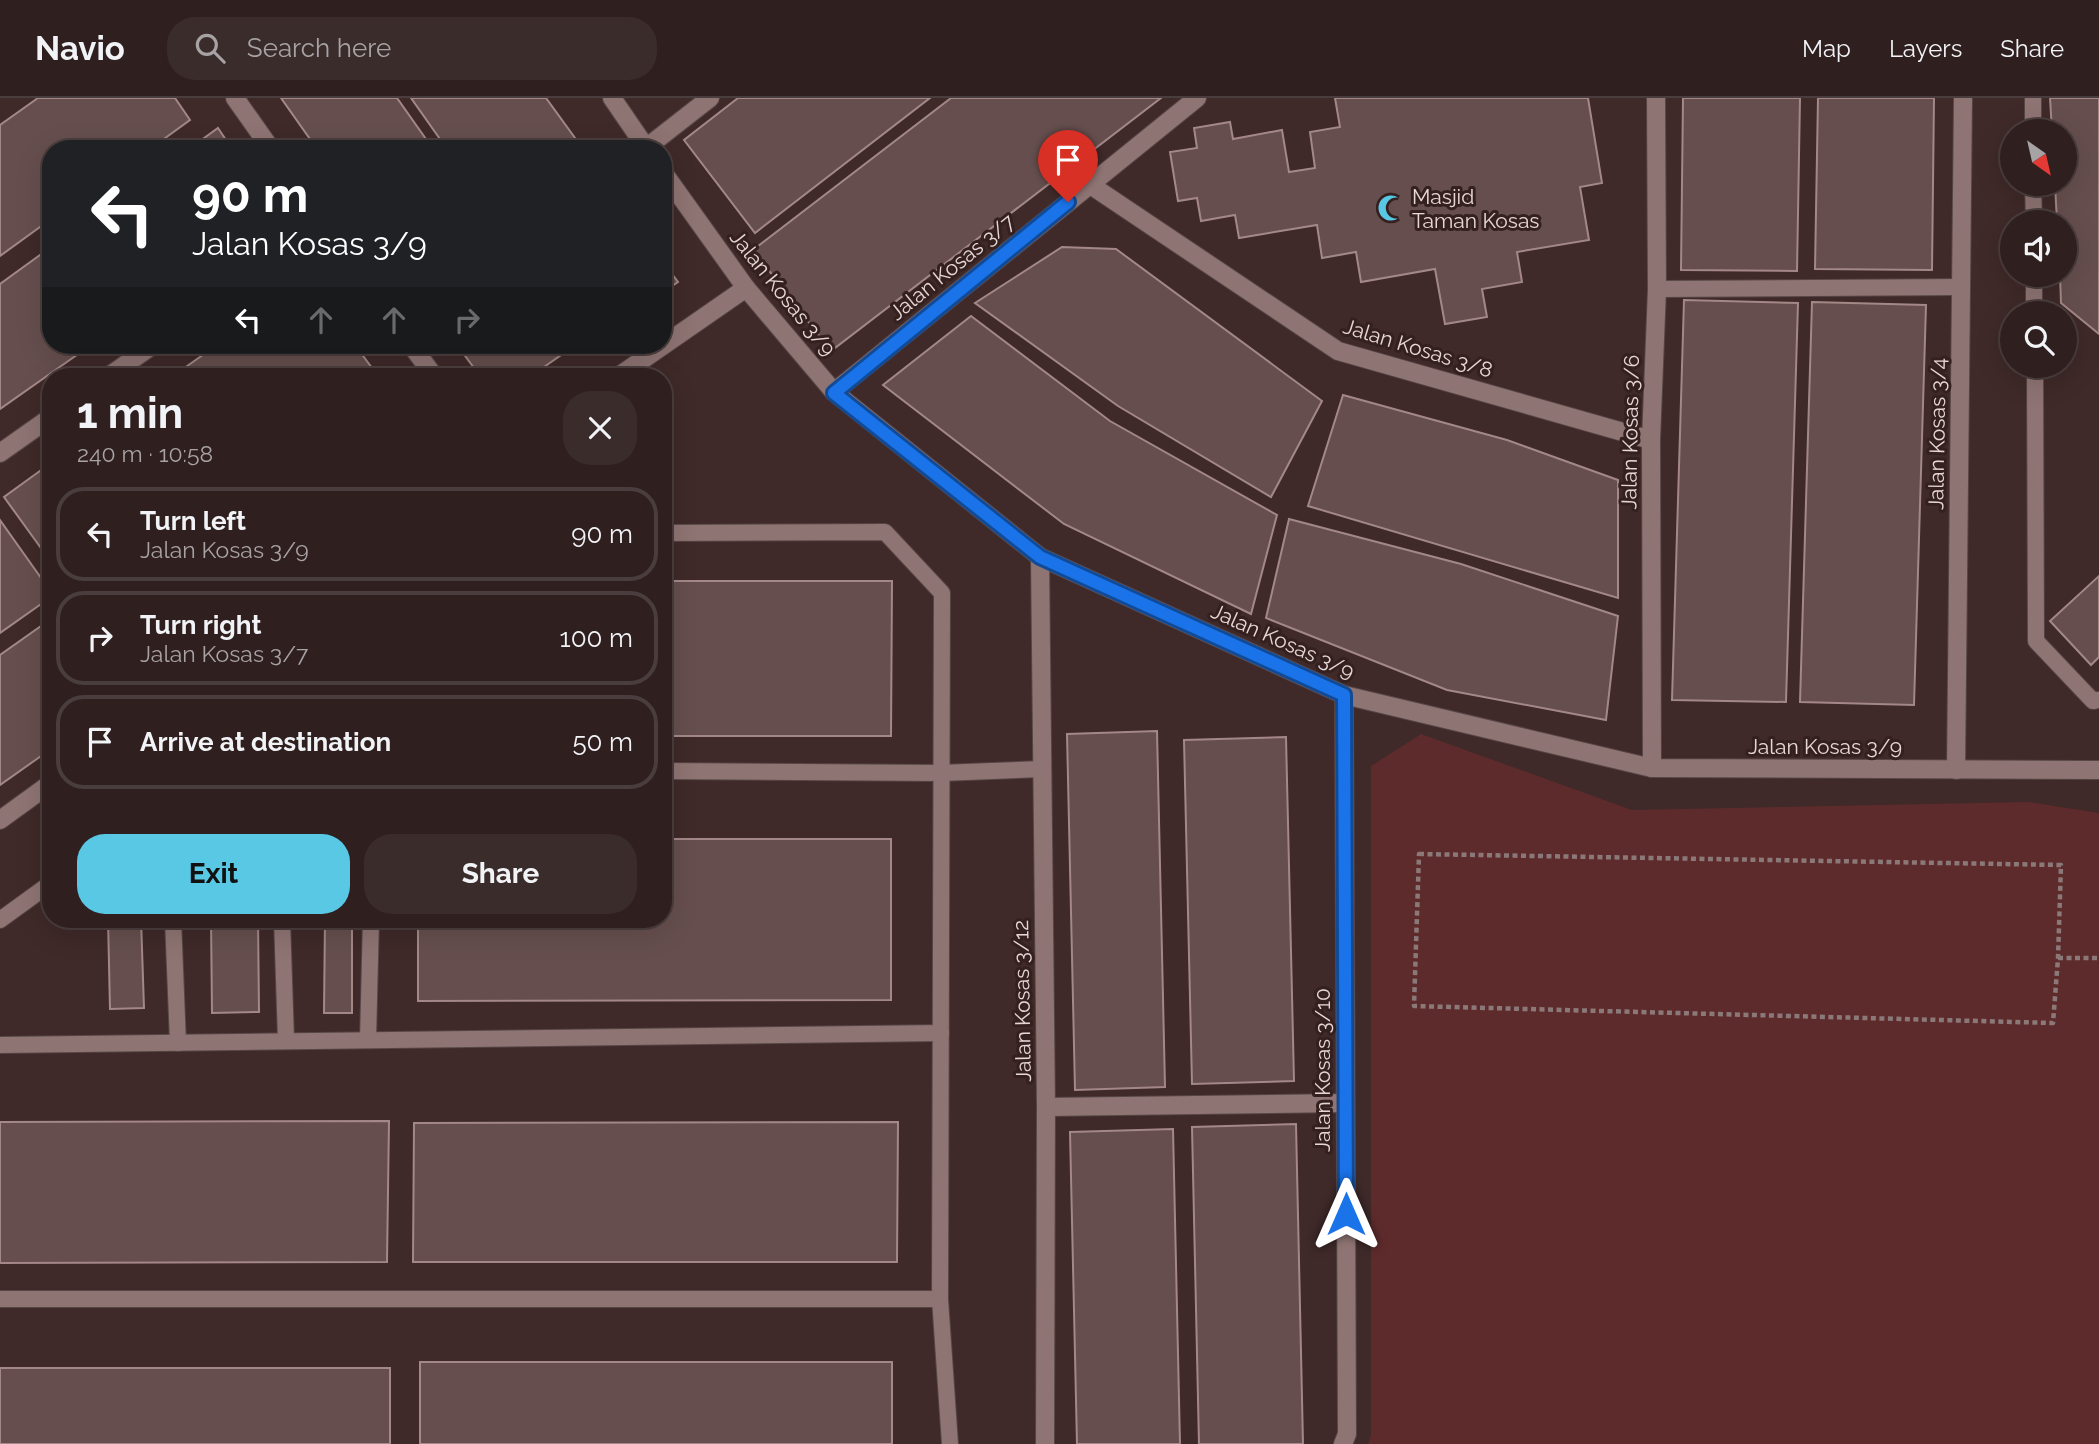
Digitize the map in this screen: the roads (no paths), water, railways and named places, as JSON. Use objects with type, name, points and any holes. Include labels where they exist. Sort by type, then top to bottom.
[{"type":"street","points":[[235,98],[265,140]]},
{"type":"street","points":[[612,98],[641,140]]},
{"type":"street","points":[[656,140],[710,98]]},
{"type":"street","name":"Jalan Kosas 3/7","points":[[834,393],[1197,98]]},
{"type":"street","name":"Jalan Kosas 3/6","points":[[1652,768],[1651,440],[1657,289],[1656,98]]},
{"type":"street","name":"Jalan Kosas 3/4","points":[[1956,770],[1964,98]]},
{"type":"street","name":"Jalan Kosas 3/8","points":[[1089,184],[1338,351],[1651,440]]},
{"type":"street","name":"Jalan Kosas 3/9","points":[[672,185],[746,288],[834,393],[1040,557],[1344,695],[1652,768],[2099,770]]},
{"type":"street","points":[[672,340],[746,288]]},
{"type":"street","points":[[120,368],[140,354]]},
{"type":"street","points":[[631,368],[652,354]]},
{"type":"street","points":[[0,453],[42,423]]},
{"type":"street","name":"Jalan Kosas 3/12","points":[[1040,557],[1045,1444]]},
{"type":"street","name":"Jalan Kosas 3/10","points":[[1343,1444],[1347,1434],[1344,695]]},
{"type":"street","points":[[0,820],[42,790]]},
{"type":"street","points":[[1045,1107],[1345,1103]]},
{"type":"lane","points":[[2033,98],[2033,119]]},
{"type":"lane","points":[[1657,289],[1961,287]]},
{"type":"lane","points":[[2035,378],[2036,641],[2093,701],[2099,701]]},
{"type":"lane","points":[[672,533],[885,531],[942,593],[940,1299],[950,1444]]},
{"type":"lane","points":[[672,771],[941,773],[1042,769]]},
{"type":"lane","points":[[0,920],[42,890]]},
{"type":"lane","points":[[173,928],[178,1042]]},
{"type":"lane","points":[[282,928],[286,1040]]},
{"type":"lane","points":[[368,1040],[371,928]]},
{"type":"lane","points":[[0,1045],[942,1033]]},
{"type":"lane","points":[[0,1299],[940,1299]]},
{"type":"place","name":"Masjid Taman Kosas","points":[[1391,208]]}]
